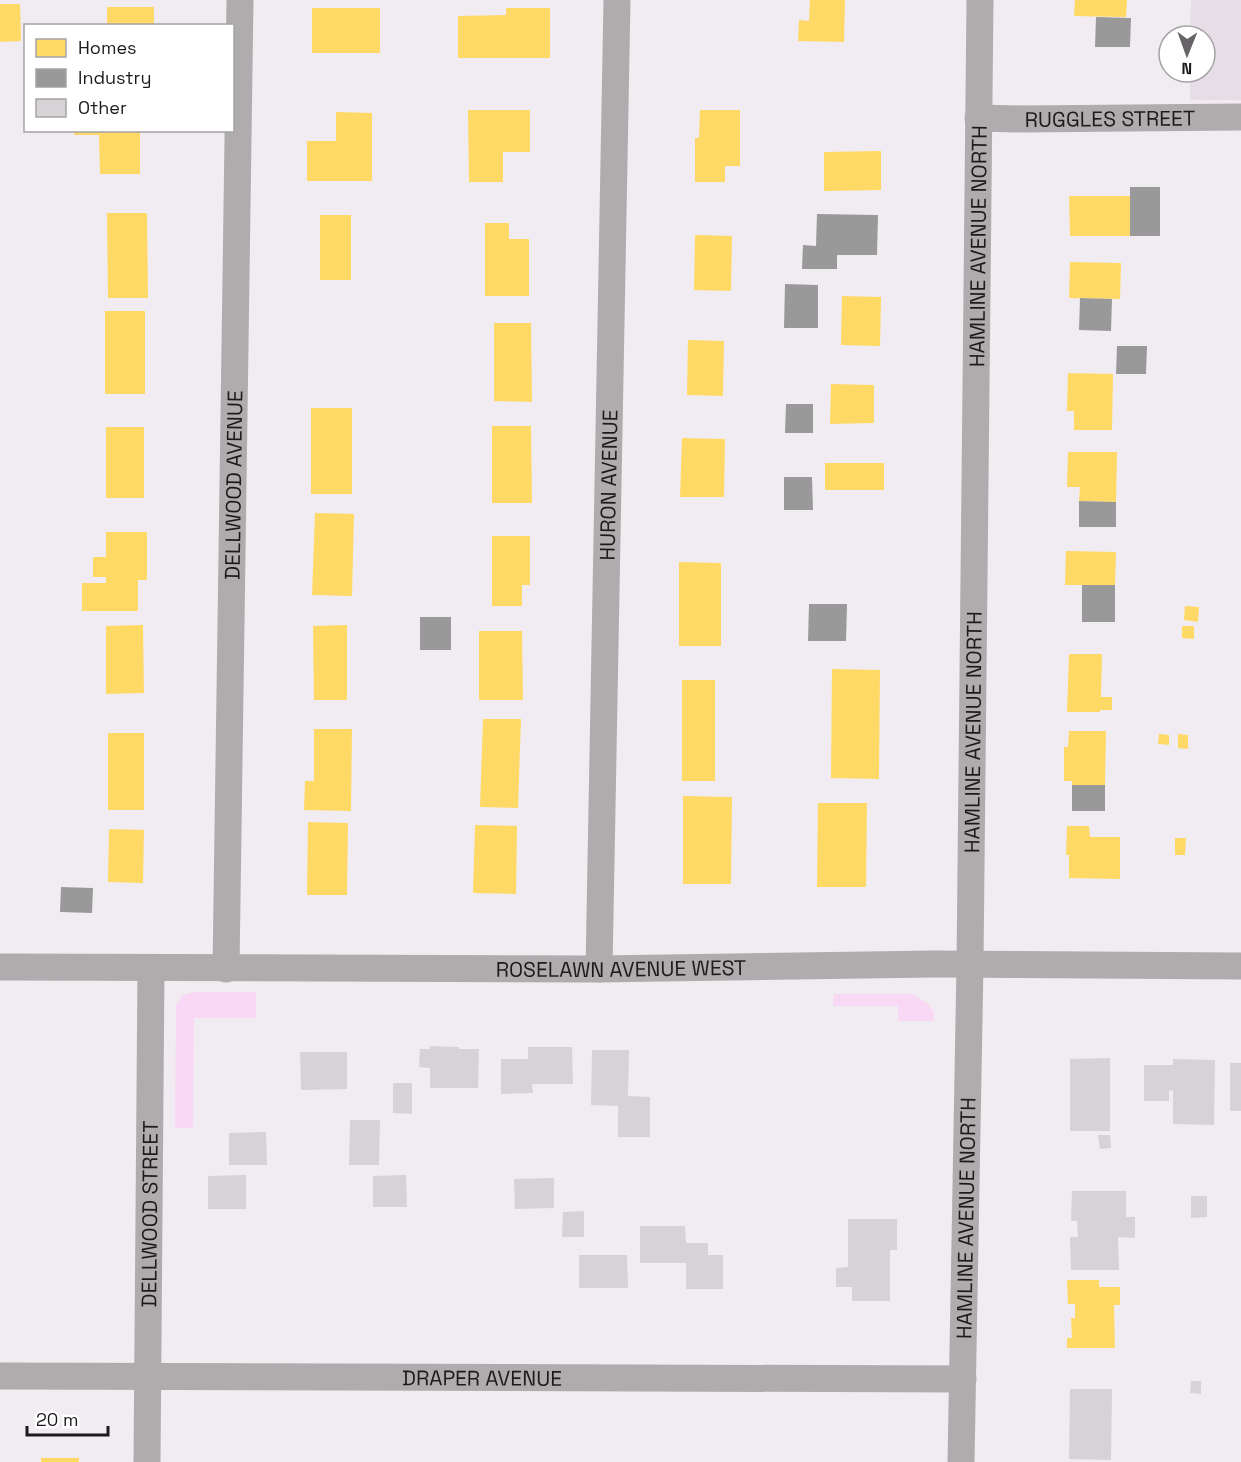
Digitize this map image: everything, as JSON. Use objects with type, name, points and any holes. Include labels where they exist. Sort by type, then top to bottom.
[{"type":"street","name":"DELLWOOD AVENUE","points":[[226,969],[240,0]]},
{"type":"street","name":"HURON AVENUE","points":[[599,969],[617,0]]},
{"type":"street","name":"HAMLINE AVENUE NORTH","points":[[961,1462],[970,964],[980,0]]},
{"type":"street","name":"RUGGLES STREET","points":[[978,118],[1241,117]]},
{"type":"street","name":"ROSELAWN AVENUE WEST","points":[[0,967],[599,969],[970,964],[1241,966]]},
{"type":"street","name":"DELLWOOD STREET","points":[[147,1462],[151,968]]},
{"type":"street","name":"DRAPER AVENUE","points":[[0,1376],[963,1379]]},
{"type":"shaded area","points":[[1191,0],[1241,0],[1241,100],[1190,100],[1190,84],[1217,84],[1217,24],[1190,24]]},
{"type":"shaded area","points":[[194,992],[256,992],[256,1018],[194,1018],[193,1128],[175,1128],[176,1005],[183,995]]},
{"type":"shaded area","points":[[834,994],[912,994],[927,1003],[934,1012],[934,1021],[898,1021],[898,1006],[833,1006]]},
{"type":"building: Homes","points":[[810,0],[845,0],[844,42],[798,41],[799,20],[809,21]]},
{"type":"building: Homes","points":[[1075,0],[1127,0],[1126,17],[1074,16]]},
{"type":"building: Homes","points":[[0,4],[20,4],[21,41],[0,42]]},
{"type":"building: Homes","points":[[107,7],[154,7],[154,24],[107,24]]},
{"type":"building: Homes","points":[[312,8],[380,8],[380,53],[312,53]]},
{"type":"building: Homes","points":[[506,8],[550,8],[550,58],[458,58],[458,16],[506,15]]},
{"type":"building: Homes","points":[[468,110],[530,110],[530,152],[503,152],[503,182],[469,182]]},
{"type":"building: Homes","points":[[700,110],[740,110],[740,166],[725,166],[725,182],[695,182],[695,138],[699,138]]},
{"type":"building: Homes","points":[[336,112],[372,113],[372,181],[307,181],[307,141],[336,141]]},
{"type":"building: Homes","points":[[74,132],[140,132],[140,174],[100,174],[99,135],[74,135]]},
{"type":"building: Homes","points":[[881,151],[881,190],[824,191],[824,152]]},
{"type":"building: Homes","points":[[1069,196],[1130,196],[1130,236],[1070,236]]},
{"type":"building: Homes","points":[[107,213],[147,213],[148,298],[108,298]]},
{"type":"building: Homes","points":[[320,215],[351,215],[351,280],[320,280]]},
{"type":"building: Homes","points":[[485,223],[509,223],[509,239],[529,239],[529,296],[485,296]]},
{"type":"building: Homes","points":[[695,235],[732,236],[731,291],[694,290]]},
{"type":"building: Homes","points":[[1070,262],[1121,263],[1120,299],[1069,298]]},
{"type":"building: Homes","points":[[842,296],[881,297],[880,346],[841,345]]},
{"type":"building: Homes","points":[[105,311],[145,311],[145,394],[105,394]]},
{"type":"building: Homes","points":[[494,323],[531,323],[532,402],[494,401]]},
{"type":"building: Homes","points":[[688,340],[724,341],[723,396],[687,395]]},
{"type":"building: Homes","points":[[1068,373],[1113,374],[1112,430],[1074,430],[1074,411],[1067,411]]},
{"type":"building: Homes","points":[[831,384],[874,385],[874,423],[830,424]]},
{"type":"building: Homes","points":[[311,408],[352,408],[352,494],[311,494]]},
{"type":"building: Homes","points":[[492,426],[531,426],[532,503],[492,503]]},
{"type":"building: Homes","points":[[106,427],[144,427],[144,498],[106,498]]},
{"type":"building: Homes","points":[[682,438],[725,439],[724,497],[680,497]]},
{"type":"building: Homes","points":[[1068,452],[1117,452],[1116,502],[1079,501],[1080,487],[1067,487]]},
{"type":"building: Homes","points":[[825,463],[884,463],[884,490],[825,490]]},
{"type":"building: Homes","points":[[315,513],[354,514],[352,596],[312,595]]},
{"type":"building: Homes","points":[[106,532],[147,532],[147,580],[138,580],[138,611],[82,611],[82,583],[106,583],[106,577],[93,577],[93,557],[106,557]]},
{"type":"building: Homes","points":[[492,536],[530,536],[530,585],[522,585],[522,606],[492,606]]},
{"type":"building: Homes","points":[[1066,551],[1116,552],[1115,585],[1065,585]]},
{"type":"building: Homes","points":[[679,562],[721,563],[721,646],[679,646]]},
{"type":"building: Homes","points":[[1185,606],[1199,607],[1198,622],[1184,620]]},
{"type":"building: Homes","points":[[143,625],[144,693],[106,694],[106,626]]},
{"type":"building: Homes","points":[[347,625],[347,700],[314,700],[313,626]]},
{"type":"building: Homes","points":[[1182,626],[1194,626],[1194,639],[1182,638]]},
{"type":"building: Homes","points":[[479,631],[522,631],[523,700],[479,700]]},
{"type":"building: Homes","points":[[1069,654],[1102,654],[1101,697],[1112,697],[1112,710],[1067,712]]},
{"type":"building: Homes","points":[[832,669],[880,670],[879,779],[831,778]]},
{"type":"building: Homes","points":[[682,680],[715,680],[715,781],[682,781]]},
{"type":"building: Homes","points":[[483,719],[521,719],[518,808],[480,807]]},
{"type":"building: Homes","points":[[314,729],[352,729],[351,811],[304,810],[305,781],[314,781]]},
{"type":"building: Homes","points":[[1069,731],[1106,731],[1105,785],[1072,785],[1072,781],[1064,781],[1064,747],[1068,747]]},
{"type":"building: Homes","points":[[108,733],[144,733],[144,810],[108,810]]},
{"type":"building: Homes","points":[[1159,734],[1169,735],[1169,745],[1158,744]]},
{"type":"building: Homes","points":[[1178,734],[1188,735],[1188,749],[1178,748]]},
{"type":"building: Homes","points":[[683,796],[732,797],[731,884],[683,884]]},
{"type":"building: Homes","points":[[818,803],[867,803],[866,887],[817,887]]},
{"type":"building: Homes","points":[[308,822],[348,823],[347,895],[307,895]]},
{"type":"building: Homes","points":[[475,825],[517,826],[516,894],[473,893]]},
{"type":"building: Homes","points":[[1067,826],[1089,826],[1090,837],[1120,837],[1120,879],[1069,878],[1069,855],[1066,855]]},
{"type":"building: Homes","points":[[109,829],[144,830],[143,883],[108,882]]},
{"type":"building: Homes","points":[[1175,838],[1186,838],[1185,855],[1175,855]]},
{"type":"building: Homes","points":[[1067,1280],[1099,1280],[1099,1287],[1120,1287],[1120,1305],[1114,1305],[1115,1348],[1067,1348],[1067,1338],[1072,1338],[1071,1318],[1075,1318],[1075,1304],[1068,1304]]},
{"type":"building: Homes","points":[[41,1458],[79,1458],[79,1462],[41,1462]]},
{"type":"building: Industry","points":[[1096,17],[1131,18],[1130,47],[1095,47]]},
{"type":"building: Industry","points":[[1130,187],[1160,187],[1160,236],[1130,236]]},
{"type":"building: Industry","points":[[817,214],[878,215],[877,255],[837,255],[837,269],[802,269],[803,245],[816,246]]},
{"type":"building: Industry","points":[[785,284],[818,285],[818,328],[784,328]]},
{"type":"building: Industry","points":[[1080,298],[1112,299],[1111,331],[1079,330]]},
{"type":"building: Industry","points":[[1117,346],[1147,346],[1146,374],[1116,374]]},
{"type":"building: Industry","points":[[786,404],[813,404],[813,433],[785,433]]},
{"type":"building: Industry","points":[[784,477],[812,477],[813,510],[784,510]]},
{"type":"building: Industry","points":[[1079,501],[1116,502],[1116,527],[1079,527]]},
{"type":"building: Industry","points":[[1082,585],[1115,585],[1115,622],[1082,622]]},
{"type":"building: Industry","points":[[809,604],[847,604],[846,641],[808,641]]},
{"type":"building: Industry","points":[[420,617],[451,617],[451,650],[420,650]]},
{"type":"building: Industry","points":[[1072,785],[1105,785],[1105,811],[1072,811]]},
{"type":"building: Industry","points":[[61,887],[93,888],[92,913],[60,912]]},
{"type":"building: Other","points":[[430,1046],[479,1049],[478,1088],[430,1088],[430,1068],[419,1067],[420,1049],[430,1049]]},
{"type":"building: Other","points":[[528,1047],[572,1047],[573,1084],[532,1084],[533,1093],[501,1094],[501,1059],[528,1059]]},
{"type":"building: Other","points":[[592,1050],[629,1050],[628,1096],[650,1097],[650,1137],[618,1137],[618,1106],[591,1105]]},
{"type":"building: Other","points":[[300,1052],[347,1052],[347,1089],[301,1090]]},
{"type":"building: Other","points":[[1110,1058],[1110,1131],[1070,1131],[1070,1059]]},
{"type":"building: Other","points":[[1173,1059],[1215,1060],[1214,1125],[1173,1124],[1173,1091],[1169,1090],[1169,1101],[1144,1101],[1144,1065],[1173,1065]]},
{"type":"building: Other","points":[[1230,1063],[1241,1063],[1241,1111],[1230,1111]]},
{"type":"building: Other","points":[[393,1083],[412,1083],[412,1114],[393,1113]]},
{"type":"building: Other","points":[[350,1120],[380,1120],[379,1165],[349,1165]]},
{"type":"building: Other","points":[[266,1132],[267,1165],[229,1165],[229,1133]]},
{"type":"building: Other","points":[[1098,1135],[1110,1135],[1111,1148],[1100,1149]]},
{"type":"building: Other","points":[[246,1175],[246,1209],[208,1209],[208,1176]]},
{"type":"building: Other","points":[[406,1175],[407,1207],[373,1207],[373,1176]]},
{"type":"building: Other","points":[[554,1178],[554,1208],[515,1209],[514,1179]]},
{"type":"building: Other","points":[[1072,1191],[1126,1191],[1126,1217],[1135,1217],[1135,1238],[1118,1237],[1119,1270],[1071,1270],[1070,1237],[1078,1237],[1077,1221],[1071,1221]]},
{"type":"building: Other","points":[[1191,1196],[1207,1196],[1207,1217],[1191,1218]]},
{"type":"building: Other","points":[[584,1211],[584,1237],[562,1237],[563,1212]]},
{"type":"building: Other","points":[[848,1219],[897,1219],[897,1250],[890,1250],[890,1301],[852,1301],[852,1287],[836,1287],[836,1268],[848,1267]]},
{"type":"building: Other","points":[[640,1226],[685,1226],[686,1243],[708,1243],[708,1255],[723,1255],[723,1289],[686,1289],[686,1263],[640,1263]]},
{"type":"building: Other","points":[[579,1255],[627,1255],[628,1288],[579,1288]]},
{"type":"building: Other","points":[[1191,1381],[1201,1381],[1201,1394],[1190,1393]]},
{"type":"building: Other","points":[[1070,1389],[1112,1389],[1111,1460],[1069,1459]]}]
